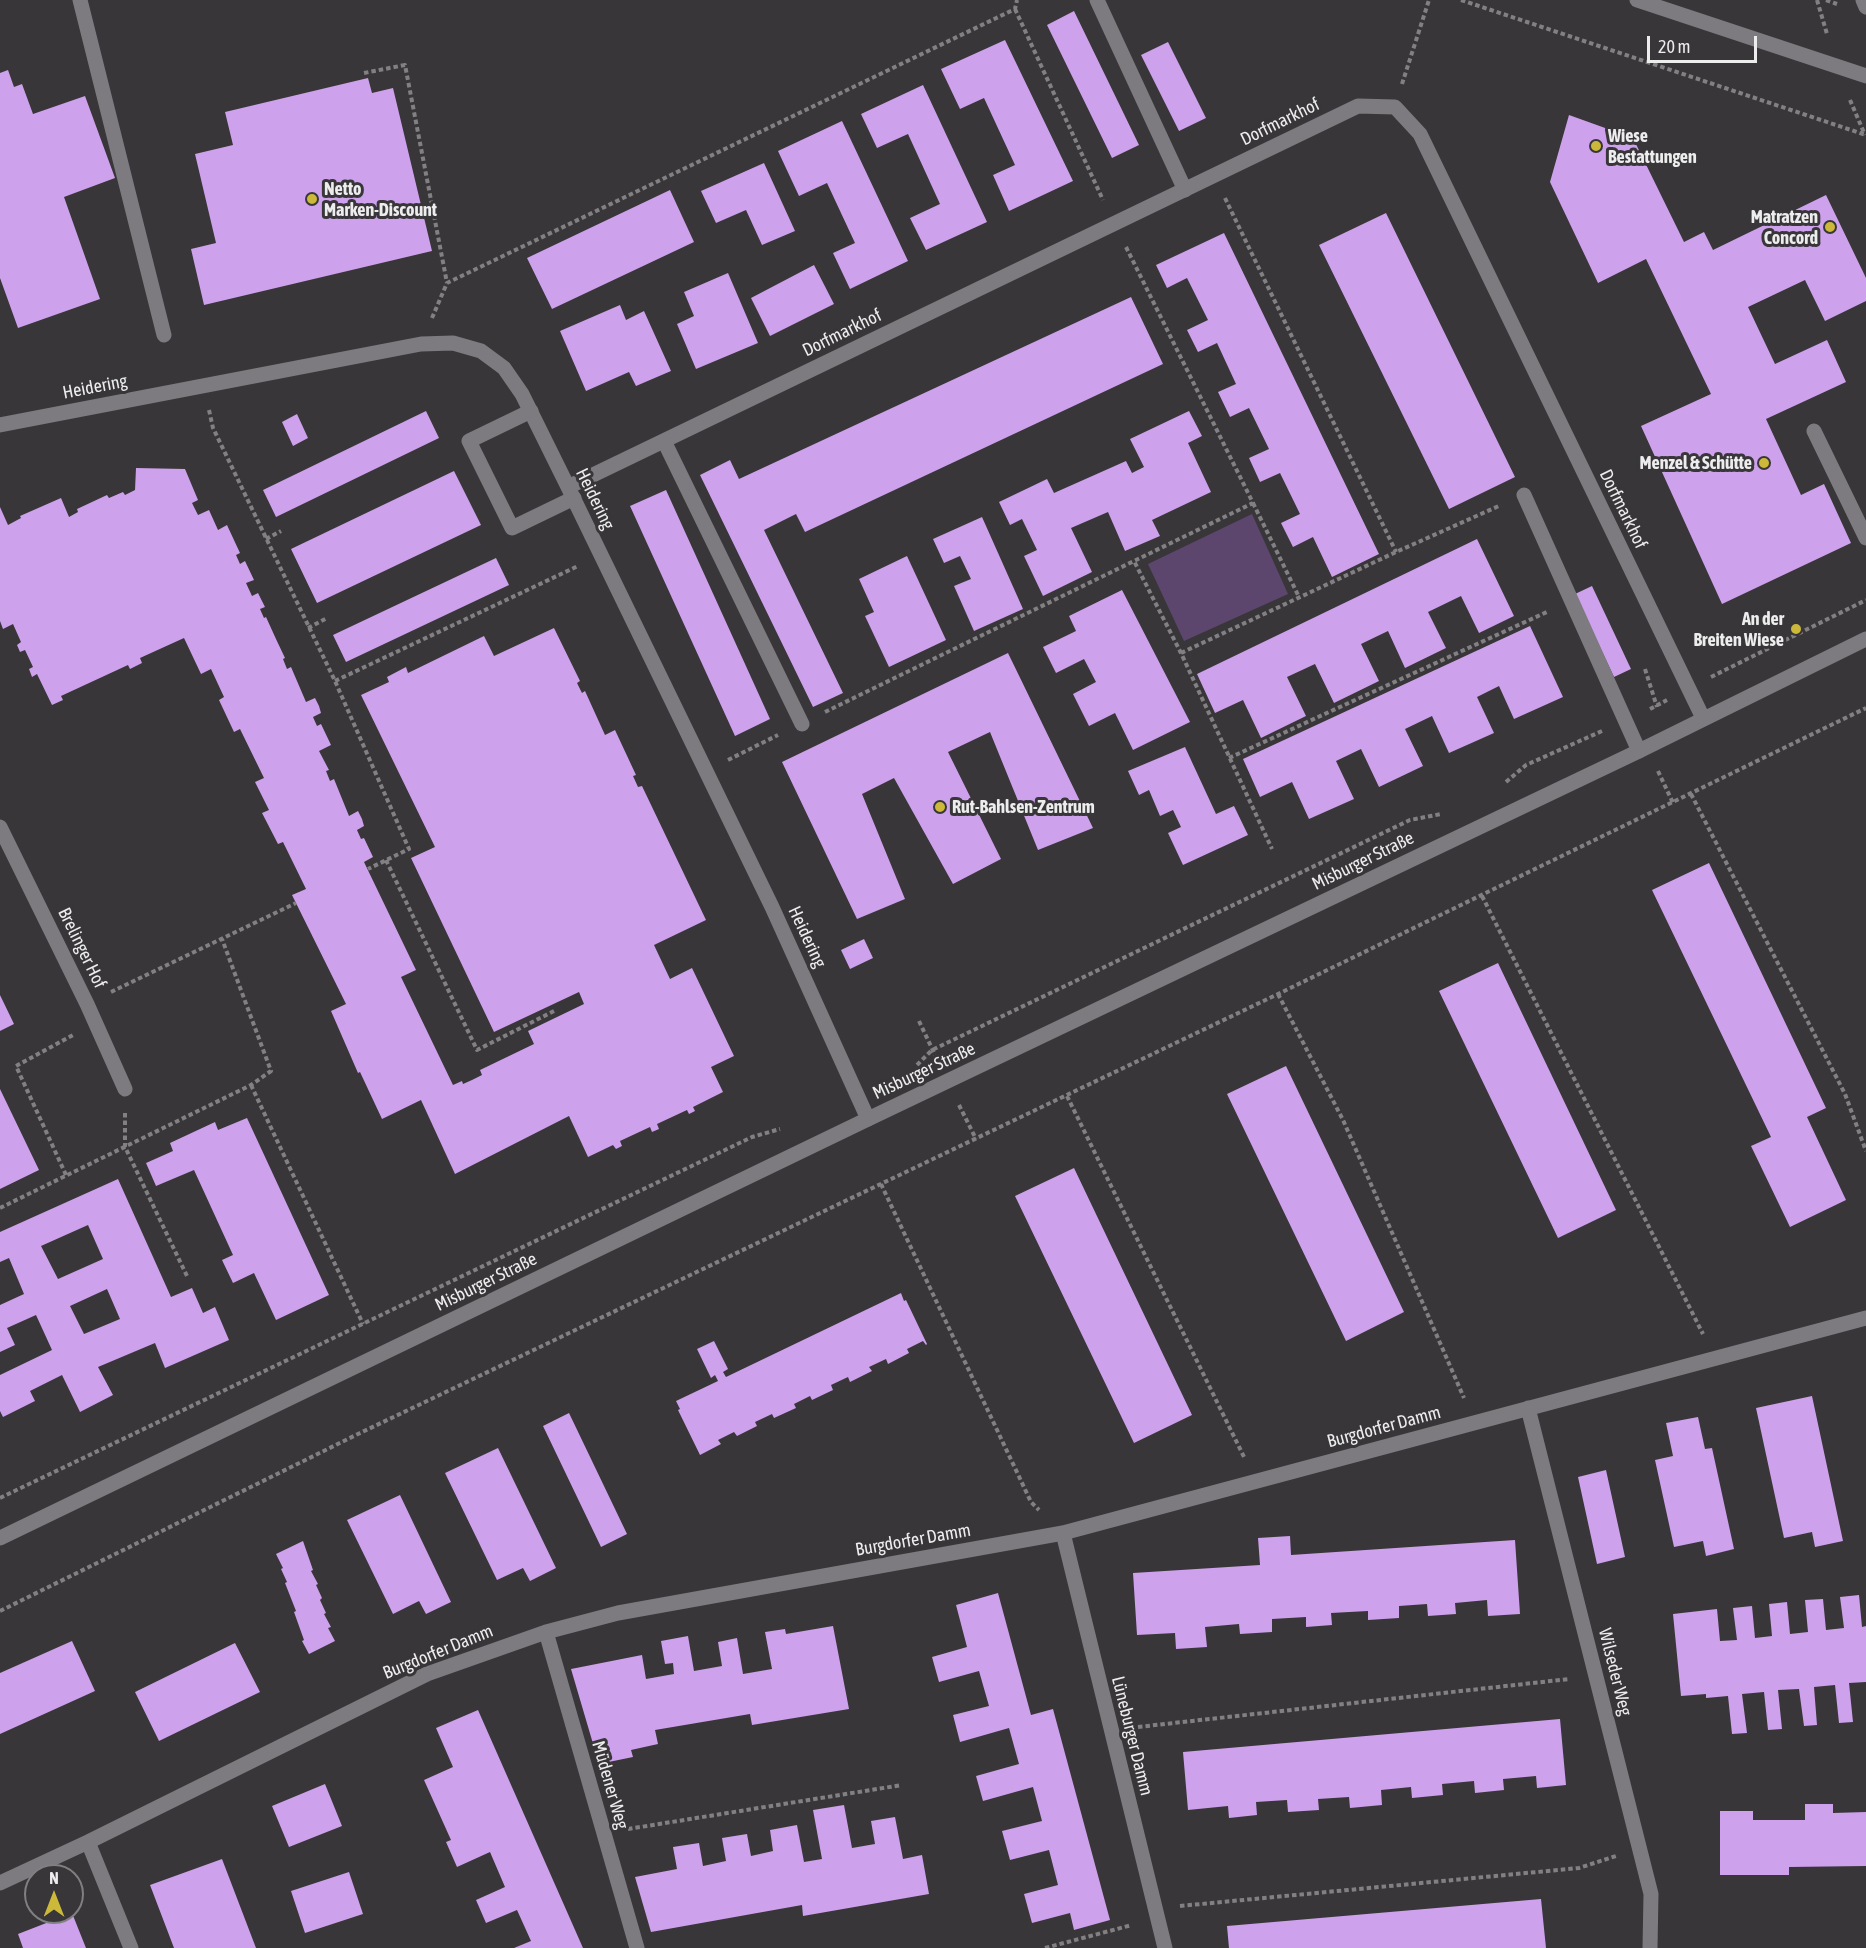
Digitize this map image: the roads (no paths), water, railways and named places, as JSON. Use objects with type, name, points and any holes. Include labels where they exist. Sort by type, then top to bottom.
[{"type":"street","points":[[80,0],[164,335]]},
{"type":"street","points":[[1097,0],[1185,190]]},
{"type":"street","points":[[1637,0],[1866,76]]},
{"type":"street","points":[[1863,0],[1866,7]]},
{"type":"street","name":"Dorfmarkhof","points":[[531,411],[469,441],[512,528],[571,492],[664,441],[1358,106],[1395,107],[1420,134],[1703,718]]},
{"type":"street","name":"Heidering","points":[[0,425],[421,344],[453,343],[481,351],[504,368],[522,393],[571,492],[772,907],[868,1119]]},
{"type":"street","points":[[1814,431],[1866,538]]},
{"type":"street","points":[[664,441],[802,724]]},
{"type":"street","points":[[1524,495],[1639,751]]},
{"type":"street","name":"Misburger Straße","points":[[0,1538],[868,1119],[1639,751],[1866,639]]},
{"type":"street","name":"Brelinger Hof","points":[[0,827],[87,1004],[125,1089]]},
{"type":"street","name":"Burgdorfer Damm","points":[[0,1883],[88,1842],[427,1674],[546,1632],[618,1612],[1063,1533],[1866,1318]]},
{"type":"street","name":"Wilseder Weg","points":[[1528,1408],[1651,1894],[1650,1948]]},
{"type":"street","name":"Lüneburger Damm","points":[[1063,1533],[1165,1948]]},
{"type":"street","name":"Müdener Weg","points":[[546,1632],[637,1948]]},
{"type":"street","points":[[88,1842],[131,1948]]},
{"type":"place","name":"Wiese Bestattungen","points":[[1596,146]]},
{"type":"place","name":"Netto Marken-Discount","points":[[312,199]]},
{"type":"place","name":"Matratzen Concord","points":[[1830,227]]},
{"type":"place","name":"Menzel & Schütte","points":[[1764,463]]},
{"type":"place","name":"An der Breiten Wiese","points":[[1796,629]]},
{"type":"place","name":"Rut-Bahlsen-Zentrum","points":[[940,807]]}]
